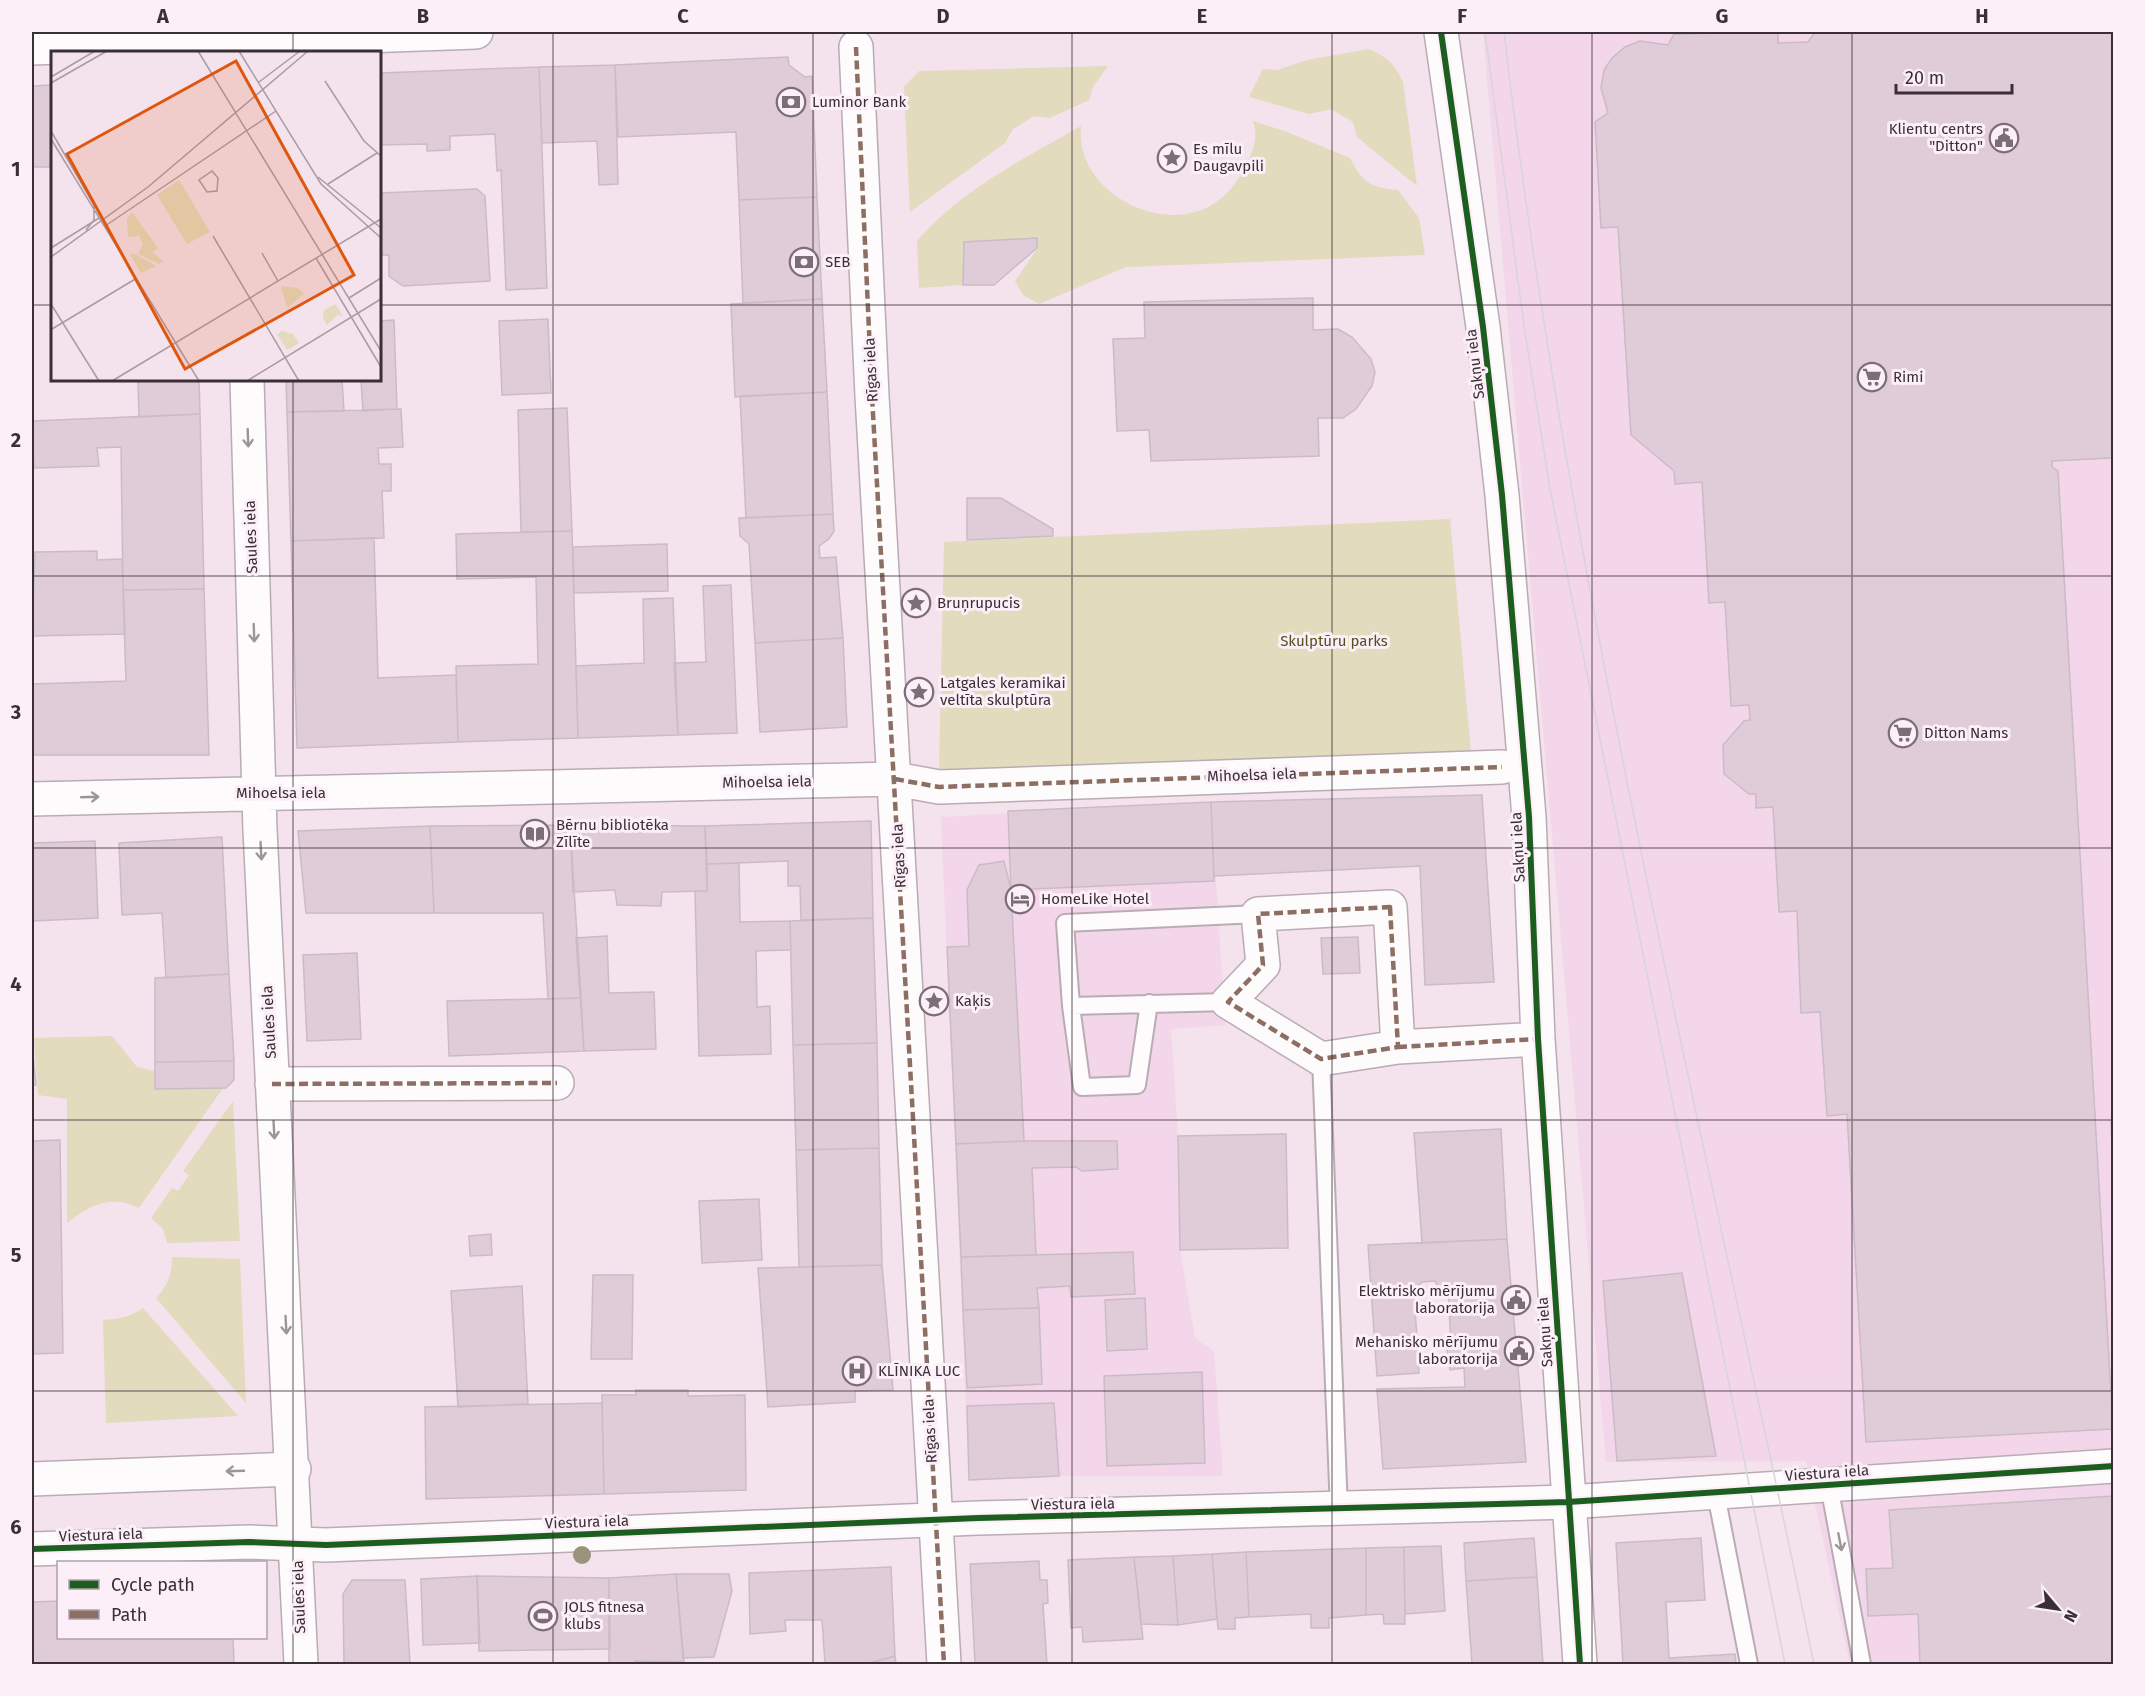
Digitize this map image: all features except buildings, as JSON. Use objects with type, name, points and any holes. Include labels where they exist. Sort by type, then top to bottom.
[{"type":"street","points":[[32,48],[476,32]]},
{"type":"street","name":"Sakņu iela","points":[[1441,32],[1483,327],[1502,495],[1529,817],[1538,1039],[1580,1665]]},
{"type":"street","name":"Rīgas iela","points":[[856,47],[944,1665]]},
{"type":"street","name":"Saules iela","points":[[247,381],[259,793],[302,1665]]},
{"type":"street","name":"Mihoelsa iela","points":[[32,799],[895,779],[939,787],[1502,767]]},
{"type":"street","points":[[1398,1047],[1390,907],[1258,914],[1263,965],[1228,1002],[1321,1059],[1398,1047],[1538,1039]]},
{"type":"street","points":[[272,1084],[557,1083]]},
{"type":"street","name":"Viestura iela","points":[[32,1549],[249,1542],[297,1545],[935,1520],[1568,1502],[2114,1466]]},
{"type":"street","points":[[32,1479],[294,1469]]},
{"type":"lane","points":[[1149,1003],[1137,1085],[1082,1087],[1071,1006],[1065,923],[1258,914]]},
{"type":"lane","points":[[1071,1006],[1228,1002]]},
{"type":"lane","points":[[1321,1059],[1339,1510]]},
{"type":"lane","points":[[1829,1485],[1863,1665]]},
{"type":"lane","points":[[1716,1494],[1749,1665]]},
{"type":"shaded area","points":[[1483,32],[2113,32],[2113,1664],[1850,1664],[1806,1461],[1606,1462]]},
{"type":"shaded area","points":[[1211,802],[1225,1025],[1171,1029],[1178,1136],[1180,1250],[1195,1338],[1214,1351],[1223,1476],[1059,1476],[969,1480],[941,817]]},
{"type":"green space","points":[[1369,49],[1390,62],[1403,82],[1417,186],[1357,137],[1353,122],[1331,109],[1309,114],[1249,97],[1263,69],[1277,70],[1307,60]]},
{"type":"green space","points":[[1108,66],[1093,87],[1089,100],[1050,118],[1034,116],[1013,129],[1005,143],[910,212],[904,87],[919,71]]},
{"type":"green space","points":[[1253,121],[1287,132],[1350,158],[1368,182],[1381,188],[1398,190],[1419,218],[1425,255],[1126,267],[1039,304],[1023,295],[1015,281],[1037,249],[1036,238],[964,242],[963,285],[919,288],[917,241],[934,223],[973,191],[1015,163],[1081,126],[1082,149],[1091,169],[1105,187],[1123,200],[1144,210],[1166,215],[1189,213],[1210,206],[1227,193],[1239,177],[1253,149],[1255,127]]},
{"type":"green space","name":"Skulptūru parks","points":[[1450,519],[1471,753],[939,771],[944,542]]},
{"type":"green space","points":[[112,1036],[137,1067],[223,1088],[139,1208],[129,1204],[110,1202],[92,1207],[67,1223],[67,1099],[38,1095],[34,1038]]},
{"type":"green space","points":[[233,1101],[240,1241],[167,1243],[163,1229],[151,1218],[172,1188],[178,1191],[189,1175],[183,1171]]},
{"type":"green space","points":[[172,1257],[240,1259],[246,1403],[156,1298],[164,1289],[168,1279]]},
{"type":"green space","points":[[143,1308],[238,1416],[106,1423],[103,1320],[134,1314]]},
{"type":"tram line","points":[[1485,32],[1524,326],[1550,489],[1785,1664]]},
{"type":"tram line","points":[[1504,32],[1531,238],[1564,443],[1601,647],[1641,851],[1814,1664]]},
{"type":"marked path","points":[[856,47],[872,396],[944,1664]]},
{"type":"marked path","points":[[895,779],[939,787],[1502,767]]},
{"type":"marked path","points":[[1390,907],[1398,1047],[1321,1059],[1228,1002],[1263,965],[1258,914],[1390,907]]},
{"type":"marked path","points":[[1398,1047],[1538,1039]]},
{"type":"marked path","points":[[272,1084],[557,1083]]},
{"type":"cycle path","points":[[1441,32],[1483,327],[1502,495],[1529,817],[1538,1039],[1580,1664]]},
{"type":"cycle path","points":[[32,1549],[249,1542],[326,1545],[978,1518],[1568,1502],[2114,1466]]},
{"type":"place","name":"Luminor Bank","points":[[791,102]]},
{"type":"place","name":"Klientu centrs \"Ditton\"","points":[[2004,138]]},
{"type":"place","name":"Es mīlu Daugavpili","points":[[1172,158]]},
{"type":"place","name":"SEB","points":[[804,262]]},
{"type":"place","name":"Rimi","points":[[1872,377]]},
{"type":"place","name":"Bruņrupucis","points":[[916,603]]},
{"type":"place","name":"Latgales keramikai veltīta skulptūra","points":[[919,692]]},
{"type":"place","name":"Ditton Nams","points":[[1903,733]]},
{"type":"place","name":"Bērnu bibliotēka Zīlīte","points":[[535,834]]},
{"type":"place","name":"HomeLike Hotel","points":[[1020,899]]},
{"type":"place","name":"Kaķis","points":[[934,1001]]},
{"type":"place","name":"Elektrisko mērījumu laboratorija","points":[[1516,1300]]},
{"type":"place","name":"Mehanisko mērījumu laboratorija","points":[[1519,1351]]},
{"type":"place","name":"KLĪNIKA LUC","points":[[857,1371]]},
{"type":"place","name":"JOLS fitnesa klubs","points":[[543,1616]]}]
